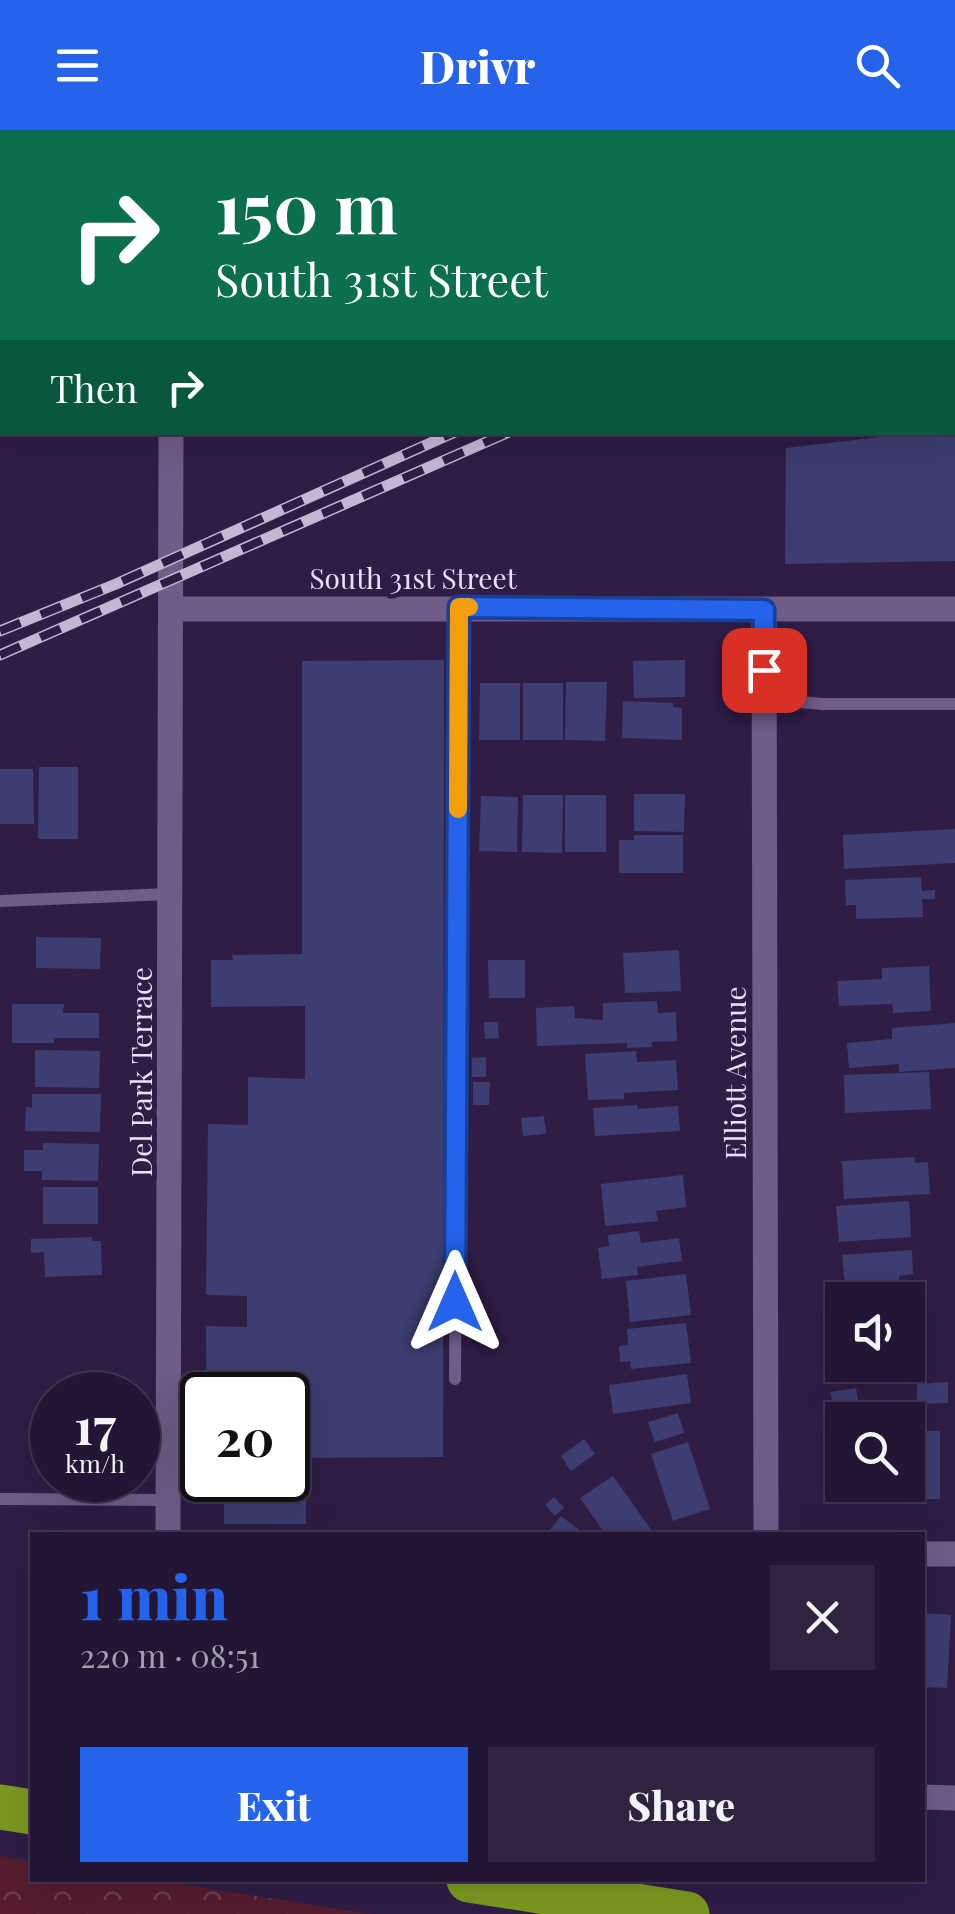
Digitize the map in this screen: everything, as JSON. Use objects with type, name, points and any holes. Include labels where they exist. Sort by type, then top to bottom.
[{"type":"highway","points":[[0,1807],[30,1812]]},
{"type":"highway","points":[[482,1882],[687,1914]]},
{"type":"street","name":"Del Park Terrace","points":[[168,1532],[170,435]]},
{"type":"street","name":"South 31st Street","points":[[171,609],[955,609]]},
{"type":"street","name":"Elliott Avenue","points":[[764,610],[766,1532]]},
{"type":"street","points":[[925,1554],[955,1554]]},
{"type":"street","points":[[925,1797],[955,1798]]},
{"type":"lane","points":[[455,1379],[459,607]]},
{"type":"lane","points":[[763,699],[823,704],[955,704]]},
{"type":"lane","points":[[0,900],[170,894]]},
{"type":"lane","points":[[0,1499],[168,1500]]},
{"type":"green space","points":[[0,1856],[30,1861],[30,1882],[167,1882],[371,1914],[0,1914]]},
{"type":"building","points":[[896,435],[955,435],[955,561],[785,564],[786,448]]},
{"type":"building","points":[[444,660],[443,1457],[310,1458],[310,1372],[206,1372],[206,1326],[247,1327],[247,1296],[206,1295],[208,1124],[248,1125],[248,1077],[305,1079],[305,1006],[211,1007],[211,960],[233,960],[232,955],[302,954],[302,661]]},
{"type":"building","points":[[685,660],[685,697],[634,698],[633,661]]},
{"type":"building","points":[[566,682],[607,682],[605,741],[565,740]]},
{"type":"building","points":[[480,683],[520,683],[520,740],[479,740]]},
{"type":"building","points":[[523,683],[563,683],[563,740],[523,740]]},
{"type":"building","points":[[623,701],[673,703],[673,707],[682,708],[682,740],[622,738]]},
{"type":"building","points":[[39,767],[78,767],[78,839],[38,839]]},
{"type":"building","points":[[0,769],[33,769],[34,824],[0,824]]},
{"type":"building","points":[[634,794],[685,794],[684,832],[634,831]]},
{"type":"building","points":[[523,795],[563,795],[562,853],[522,852]]},
{"type":"building","points":[[565,795],[606,795],[606,852],[565,852]]},
{"type":"building","points":[[481,796],[518,797],[517,852],[479,851]]},
{"type":"building","points":[[955,829],[955,863],[844,869],[843,835]]},
{"type":"building","points":[[634,835],[683,835],[683,873],[619,873],[619,840],[634,840]]},
{"type":"building","points":[[921,877],[922,891],[935,890],[935,899],[922,899],[923,917],[856,919],[856,905],[846,905],[845,880]]},
{"type":"building","points":[[36,937],[101,938],[100,969],[36,968]]},
{"type":"building","points":[[679,950],[681,991],[625,993],[623,953]]},
{"type":"building","points":[[488,960],[525,960],[525,998],[489,998]]},
{"type":"building","points":[[929,966],[931,1011],[893,1013],[892,1004],[839,1006],[837,981],[882,979],[882,968]]},
{"type":"building","points":[[657,1001],[658,1013],[676,1012],[677,1041],[627,1048],[627,1043],[537,1046],[536,1008],[574,1006],[575,1018],[603,1020],[603,1003]]},
{"type":"building","points":[[12,1004],[64,1004],[63,1013],[99,1013],[99,1038],[12,1043]]},
{"type":"building","points":[[484,1022],[498,1022],[499,1038],[485,1039]]},
{"type":"building","points":[[955,1023],[955,1068],[899,1072],[899,1064],[849,1068],[847,1043],[892,1039],[892,1028]]},
{"type":"building","points":[[35,1050],[100,1051],[99,1088],[35,1087]]},
{"type":"building","points":[[636,1051],[637,1062],[676,1060],[678,1090],[588,1100],[585,1054]]},
{"type":"building","points":[[486,1057],[486,1077],[472,1077],[472,1058]]},
{"type":"building","points":[[929,1072],[931,1109],[845,1113],[844,1075]]},
{"type":"building","points":[[473,1082],[490,1082],[489,1105],[473,1105]]},
{"type":"building","points":[[32,1094],[101,1094],[100,1132],[25,1131],[26,1107],[32,1108]]},
{"type":"building","points":[[637,1105],[637,1109],[678,1106],[680,1131],[595,1136],[593,1108]]},
{"type":"building","points":[[544,1116],[546,1134],[523,1136],[521,1118]]},
{"type":"building","points":[[43,1143],[99,1144],[98,1181],[42,1180],[42,1171],[24,1171],[24,1150],[43,1150]]},
{"type":"building","points":[[915,1157],[915,1163],[928,1162],[930,1194],[844,1199],[842,1161]]},
{"type":"building","points":[[683,1175],[686,1207],[656,1211],[658,1221],[605,1226],[601,1184]]},
{"type":"building","points":[[43,1187],[98,1187],[98,1224],[43,1224]]},
{"type":"building","points":[[909,1201],[911,1237],[839,1242],[836,1206]]},
{"type":"building","points":[[639,1231],[641,1243],[679,1238],[682,1261],[637,1267],[638,1275],[602,1279],[598,1248],[609,1246],[608,1235]]},
{"type":"building","points":[[92,1237],[92,1241],[101,1241],[102,1275],[45,1277],[44,1252],[31,1253],[31,1239]]},
{"type":"building","points":[[912,1250],[913,1274],[899,1276],[899,1282],[845,1282],[842,1255]]},
{"type":"building","points":[[686,1274],[691,1315],[630,1322],[626,1281]]},
{"type":"building","points":[[686,1323],[691,1363],[631,1369],[630,1361],[620,1362],[619,1346],[628,1345],[627,1329]]},
{"type":"building","points":[[687,1374],[691,1403],[613,1414],[609,1385]]},
{"type":"building","points":[[948,1382],[948,1403],[917,1402],[917,1384]]},
{"type":"building","points":[[856,1388],[858,1402],[832,1402],[831,1392]]},
{"type":"building","points":[[678,1413],[684,1433],[655,1442],[648,1422]]},
{"type":"building","points":[[925,1431],[940,1431],[940,1499],[925,1499]]},
{"type":"building","points":[[584,1439],[595,1454],[571,1471],[561,1456]]},
{"type":"building","points":[[688,1442],[710,1509],[673,1521],[651,1454]]},
{"type":"building","points":[[613,1476],[652,1531],[604,1532],[580,1498]]},
{"type":"building","points":[[554,1497],[564,1508],[555,1516],[545,1505]]},
{"type":"building","points":[[224,1502],[306,1502],[306,1524],[224,1524]]},
{"type":"building","points":[[561,1516],[582,1532],[548,1532]]},
{"type":"building","points":[[925,1613],[951,1615],[947,1688],[925,1687]]},
{"type":"railway","points":[[0,631],[116,584],[448,435]]},
{"type":"railway","points":[[0,655],[502,435]]},
{"type":"slow traffic","points":[[458,809],[459,607],[469,607]]},
{"type":"route","points":[[455,1302],[459,607],[764,610],[764,670]]}]
